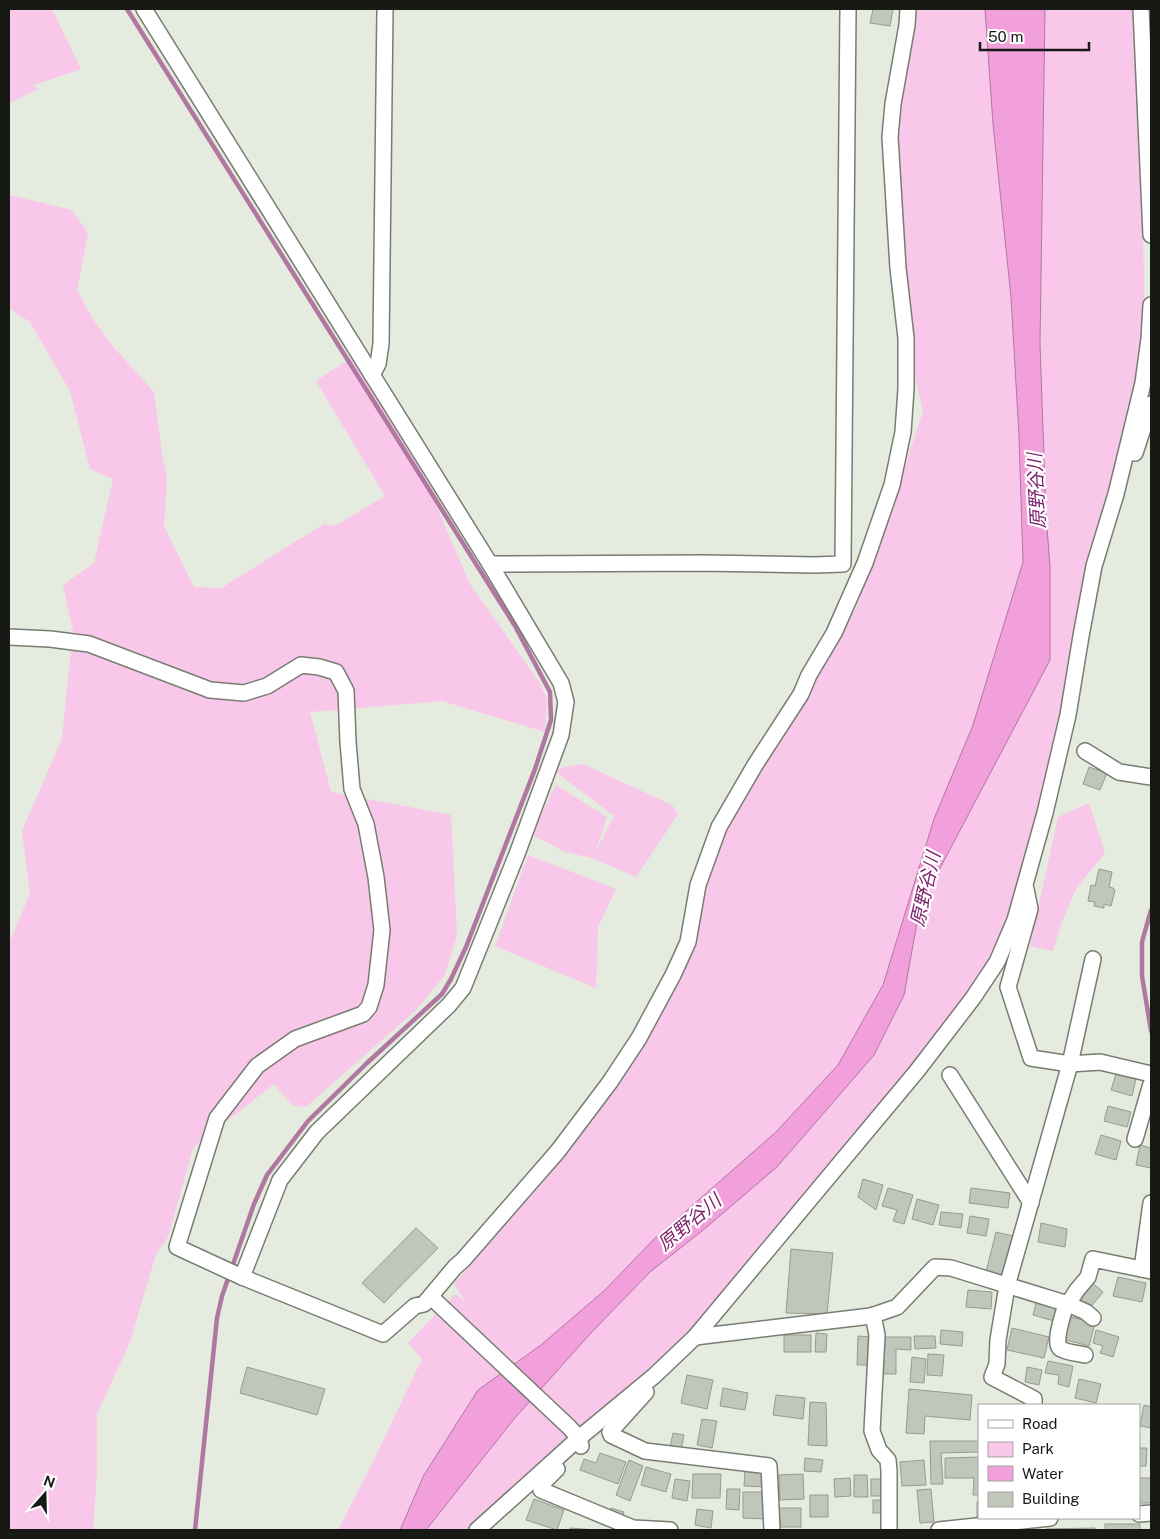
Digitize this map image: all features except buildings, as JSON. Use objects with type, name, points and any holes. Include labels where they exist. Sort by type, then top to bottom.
[{"type":"street","points":[[144,9],[490,564],[561,683],[566,702],[561,734],[518,854],[463,988],[449,1004],[317,1132],[280,1180],[242,1277]]},
{"type":"street","points":[[372,376],[378,364],[381,344],[385,9]]},
{"type":"street","points":[[490,564],[843,564],[848,9]]},
{"type":"street","points":[[9,637],[50,638],[89,644],[210,690],[244,693],[267,686],[301,665],[319,666],[336,672],[346,691],[352,789],[366,824],[376,877],[381,922],[376,985],[369,1007],[362,1014],[295,1039],[257,1066],[217,1118],[177,1247],[242,1277],[383,1334],[415,1306],[424,1304],[431,1297],[455,1267],[558,1151],[610,1082],[639,1038],[673,975],[688,942],[698,886],[719,827],[755,765],[801,694],[809,675],[834,633],[865,563],[892,485],[903,432],[906,388],[906,338],[898,268],[890,137],[893,104],[907,25],[908,9]]},
{"type":"street","points":[[1141,9],[1151,235]]},
{"type":"street","points":[[477,1530],[574,1433],[654,1376],[695,1337],[917,1071],[973,998],[997,962],[1015,920],[1025,886],[1045,813],[1068,715],[1094,566],[1110,514],[1142,383],[1149,339],[1151,305]]},
{"type":"street","points":[[1110,514],[1127,479],[1151,404]]},
{"type":"street","points":[[1085,751],[1119,772],[1151,777]]},
{"type":"street","points":[[1025,886],[1030,909],[1008,987],[1031,1058],[1070,1064],[1100,1062],[1151,1074]]},
{"type":"street","points":[[1034,1404],[1034,1399],[992,1377],[997,1364],[998,1340],[1007,1286],[1070,1064],[1093,958]]},
{"type":"street","points":[[950,1075],[1031,1203]]},
{"type":"street","points":[[1135,1139],[1151,1084]]},
{"type":"street","points":[[1085,1354],[1060,1349],[1058,1346],[1058,1337],[1067,1304],[1088,1277],[1093,1259],[1147,1270],[1151,1203]]},
{"type":"street","points":[[695,1337],[873,1315],[898,1307],[935,1267],[951,1268],[1067,1304],[1086,1312],[1092,1318]]},
{"type":"street","points":[[431,1297],[574,1433],[582,1445],[544,1482],[541,1490],[633,1528],[670,1530]]},
{"type":"street","points":[[873,1315],[877,1335],[872,1431],[879,1450],[888,1460],[889,1530]]},
{"type":"street","points":[[654,1376],[654,1383],[610,1432],[611,1435],[645,1450],[769,1466],[772,1530]]},
{"type":"street","points":[[939,1530],[1042,1519]]},
{"type":"green space","points":[[9,9],[52,9],[81,69],[34,85],[38,89],[9,103]]},
{"type":"green space","points":[[906,9],[1144,9],[1142,193],[1145,325],[1139,397],[1115,466],[1093,543],[1064,713],[1003,949],[960,1015],[695,1337],[469,1530],[338,1530],[422,1359],[408,1343],[455,1294],[465,1301],[454,1284],[559,1164],[651,1016],[698,885],[787,716],[856,609],[923,412],[906,338],[891,131]]},
{"type":"green space","points":[[9,195],[72,210],[88,233],[77,290],[94,321],[116,350],[154,392],[167,479],[164,526],[194,587],[221,588],[324,524],[335,526],[385,496],[316,381],[351,358],[421,470],[405,482],[421,471],[470,584],[539,682],[547,699],[545,732],[442,701],[310,712],[331,792],[451,815],[457,935],[445,975],[416,1010],[306,1107],[292,1105],[274,1084],[193,1148],[168,1237],[156,1254],[130,1342],[97,1414],[97,1472],[93,1530],[9,1530],[9,943],[30,894],[22,831],[62,739],[73,630],[63,585],[94,563],[113,479],[90,469],[70,391],[30,322],[9,308]]},
{"type":"green space","points":[[583,764],[672,805],[678,814],[636,877],[592,858],[565,852],[531,834],[556,785],[607,817],[595,853],[614,816],[557,773],[560,768]]},
{"type":"green space","points":[[1089,803],[1105,853],[1077,887],[1062,921],[1053,951],[1030,946],[1058,817]]},
{"type":"green space","points":[[528,855],[616,889],[598,927],[596,988],[495,946]]},
{"type":"water","name":"原野谷川","points":[[985,9],[1045,9],[1040,344],[1046,514],[1050,567],[1050,660],[920,906],[904,995],[874,1055],[777,1167],[702,1231],[650,1272],[590,1334],[514,1419],[426,1530],[400,1530],[424,1475],[478,1390],[541,1345],[605,1290],[654,1239],[776,1132],[838,1065],[883,985],[934,819],[973,725],[1023,562],[1019,436],[1011,297],[993,124]]},
{"type":"waterway","points":[[127,9],[515,626],[550,692],[551,720],[535,769],[466,947],[451,979],[442,994],[367,1063],[308,1121],[267,1175],[254,1204],[222,1296],[217,1318],[195,1530]]},
{"type":"waterway","points":[[1151,910],[1142,942],[1142,976],[1151,1031]]}]
